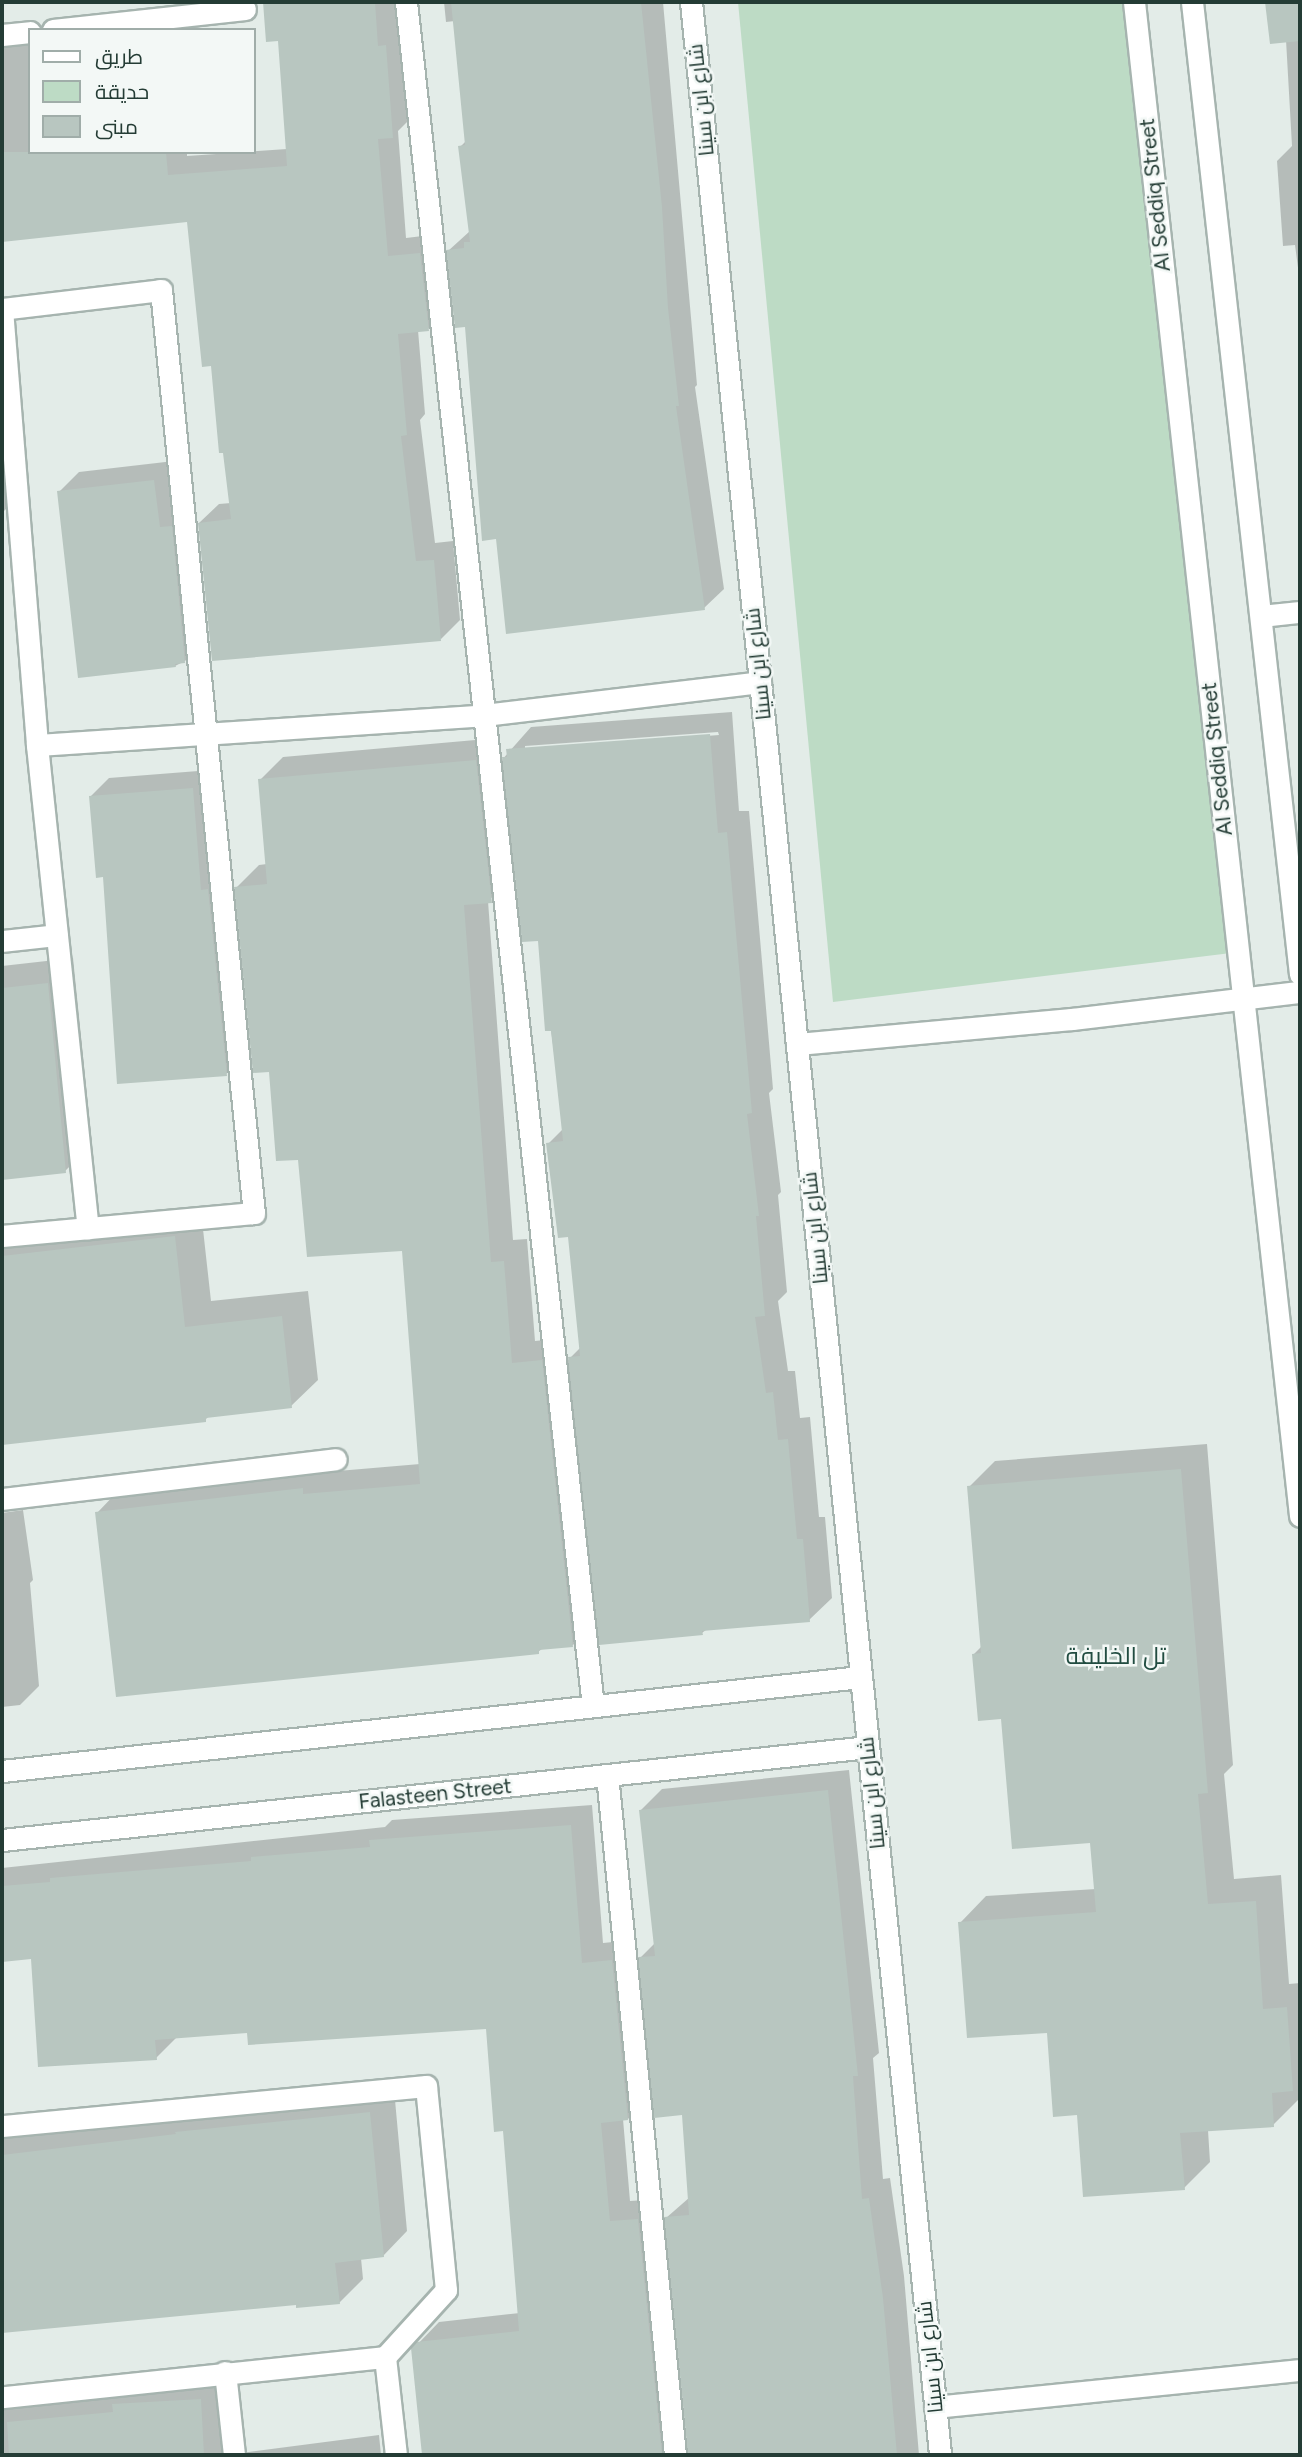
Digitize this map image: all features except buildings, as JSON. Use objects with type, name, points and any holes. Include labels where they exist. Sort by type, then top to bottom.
[{"type":"street","points":[[406,2],[593,1706]]},
{"type":"street","name":"شارع ابن سينا","points":[[691,2],[940,2455]]},
{"type":"street","name":"Al Seddiq Street","points":[[1134,2],[1300,1516]]},
{"type":"street","points":[[1192,2],[1300,974]]},
{"type":"street","points":[[71,28],[245,9]]},
{"type":"street","points":[[2,35],[28,32]]},
{"type":"street","points":[[2,1236],[254,1213],[161,290],[2,309],[12,555],[37,745],[88,1227]]},
{"type":"street","points":[[1261,615],[1300,612]]},
{"type":"street","points":[[37,745],[207,736],[484,715],[760,682]]},
{"type":"street","points":[[2,941],[57,935]]},
{"type":"street","points":[[797,1044],[1244,1000],[1300,992]]},
{"type":"street","points":[[2,1499],[337,1459]]},
{"type":"street","points":[[2,1771],[861,1677]]},
{"type":"street","name":"Falasteen Street","points":[[2,1840],[868,1747]]},
{"type":"street","points":[[607,1775],[675,2455]]},
{"type":"street","points":[[2,2126],[426,2086],[446,2290],[385,2357],[2,2397]]},
{"type":"street","points":[[385,2357],[396,2455]]},
{"type":"street","points":[[935,2407],[1300,2370]]},
{"type":"street","points":[[225,2372],[234,2455]]},
{"type":"green space","points":[[738,2],[1134,2],[1239,952],[833,1002]]},
{"type":"district","name":"تل الخليفة","points":[[1116,1656]]}]
